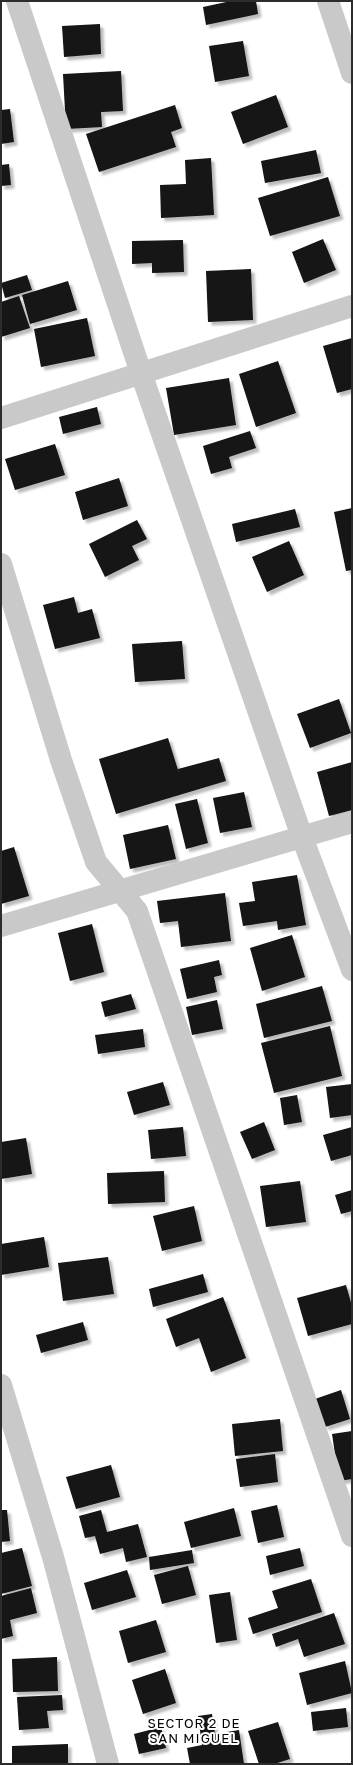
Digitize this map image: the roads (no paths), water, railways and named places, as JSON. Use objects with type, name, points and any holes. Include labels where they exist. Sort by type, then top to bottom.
[{"type":"street","points":[[17,1],[141,373],[302,837],[352,970]]},
{"type":"street","points":[[328,1],[352,73]]},
{"type":"street","points":[[1,418],[352,306]]},
{"type":"street","points":[[1,564],[61,760],[96,862],[137,911],[352,1536]]},
{"type":"street","points":[[1,926],[352,822]]},
{"type":"street","points":[[1,1385],[53,1557],[108,1764]]},
{"type":"district","name":"SECTOR 2 DE SAN MIGUEL","points":[[194,1730]]}]
